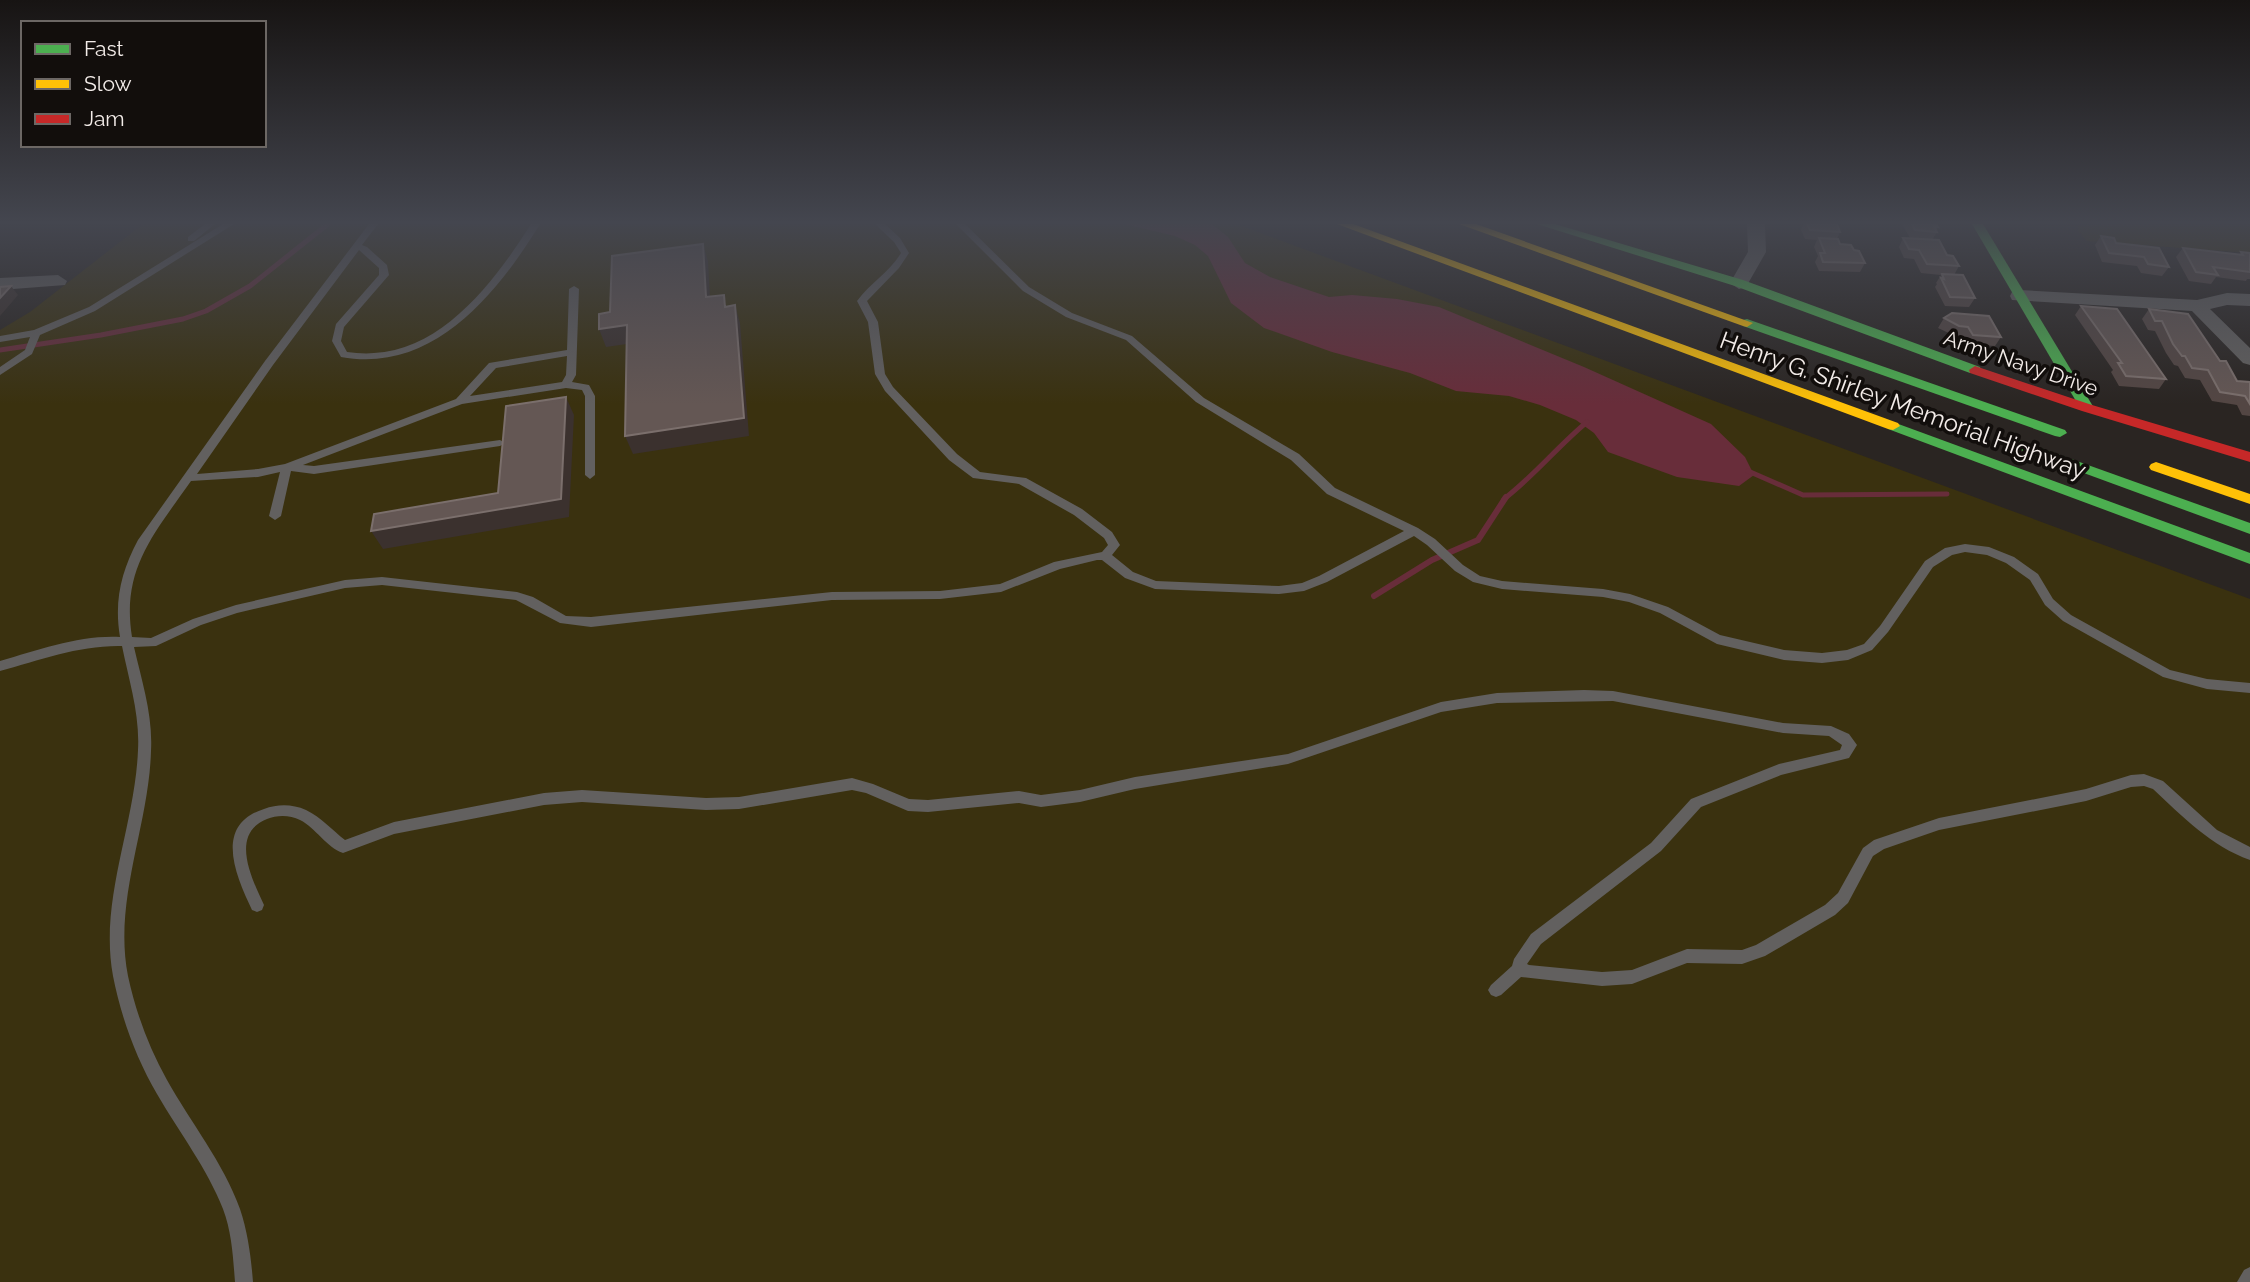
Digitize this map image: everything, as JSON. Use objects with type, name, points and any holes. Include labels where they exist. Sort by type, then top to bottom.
[{"type":"main road","name":"Henry G. Shirley Memorial Highway","points":[[1506,284],[2250,559]]},
{"type":"main road","name":"Henry G. Shirley Memorial Highway","points":[[1635,284],[2077,439]]},
{"type":"main road","name":"Army Navy Drive","points":[[1741,284],[2087,408],[2250,457]]},
{"type":"main road","points":[[2013,284],[2087,408]]},
{"type":"main road","points":[[2001,438],[2250,529]]},
{"type":"main road","points":[[2141,462],[2250,499]]},
{"type":"street","points":[[2020,296],[2197,306],[2227,299],[2250,300]]},
{"type":"street","points":[[2197,306],[2250,359]]},
{"type":"lane","points":[[127,288],[131,284]]},
{"type":"lane","points":[[0,338],[35,337],[92,309],[134,284]]},
{"type":"lane","points":[[241,1280],[233,1208],[197,1140],[156,1075],[134,1026],[119,969],[117,932],[122,883],[144,775],[146,724],[122,625],[123,592],[128,569],[142,543],[328,284]]},
{"type":"lane","points":[[376,284],[339,326],[335,336],[337,347],[344,355],[374,358],[420,345],[461,318],[493,284]]},
{"type":"lane","points":[[0,666],[68,647],[106,641],[152,643],[197,622],[236,609],[345,584],[382,582],[517,596],[564,620],[591,622],[832,596],[940,595],[1001,588],[1058,565],[1105,556],[1113,550],[1114,545],[1098,526],[1078,512],[1021,481],[977,475],[953,457],[889,389],[880,373],[873,322],[862,302],[878,284]]},
{"type":"lane","points":[[1021,284],[1069,316],[1129,338],[1159,367],[1200,400],[1295,457],[1331,491],[1414,531],[1431,542],[1459,568],[1477,579],[1502,585],[1603,593],[1630,598],[1664,610],[1717,639],[1784,655],[1822,658],[1848,655],[1868,648],[1930,564],[1948,551],[1965,548],[1989,551],[2010,560],[2034,577],[2049,602],[2067,618],[2167,674],[2207,684],[2250,688]]},
{"type":"lane","points":[[566,385],[571,375],[575,289]]},
{"type":"lane","points":[[0,372],[29,352],[35,337]]},
{"type":"lane","points":[[460,401],[493,365],[572,352]]},
{"type":"lane","points":[[187,478],[287,467],[460,401],[566,385],[585,387],[590,396],[590,475]]},
{"type":"lane","points":[[287,467],[314,470],[500,443]]},
{"type":"lane","points":[[275,516],[287,467]]},
{"type":"lane","points":[[1105,556],[1129,575],[1155,585],[1279,590],[1304,587],[1323,579],[1414,531]]},
{"type":"lane","points":[[257,905],[243,879],[239,847],[244,827],[256,817],[284,810],[304,814],[327,837],[343,847],[394,828],[544,799],[582,796],[706,804],[753,801],[852,784],[908,805],[928,806],[999,798],[1041,801],[1288,759],[1441,707],[1497,698],[1613,696],[1783,728],[1831,732],[1844,738],[1850,746],[1844,754],[1779,770],[1696,803],[1656,847],[1536,939],[1519,964],[1519,969],[1496,990]]},
{"type":"lane","points":[[1519,969],[1602,979],[1632,977],[1687,956],[1742,957],[1772,945],[1830,910],[1843,898],[1868,852],[1879,844],[1939,824],[2086,795],[2131,780],[2144,780],[2158,785],[2212,834],[2250,853]]},
{"type":"lane","points":[[2246,1282],[2250,1276]]},
{"type":"shaded area","points":[[66,284],[1398,284],[2250,599],[2250,1282],[0,1282],[0,330],[30,312]]},
{"type":"shaded area","points":[[1222,284],[1290,284],[1329,297],[1352,295],[1397,299],[1439,307],[1584,367],[1711,424],[1745,457],[1754,475],[1739,486],[1677,477],[1608,452],[1594,433],[1576,420],[1540,405],[1509,396],[1456,391],[1410,373],[1332,352],[1264,328],[1231,303]]},
{"type":"building","points":[[611,284],[705,284],[706,297],[724,295],[725,307],[735,305],[744,418],[625,436],[627,325],[599,329],[599,314],[610,312]]},
{"type":"building","points":[[1944,284],[1968,284],[1975,298],[1950,297]]},
{"type":"building","points":[[11,286],[0,298],[0,287]]},
{"type":"building","points":[[2081,306],[2117,309],[2166,379],[2126,376],[2118,363],[2122,363]]},
{"type":"building","points":[[2149,309],[2188,314],[2220,361],[2226,361],[2237,381],[2250,382],[2250,404],[2245,396],[2220,392],[2208,370],[2192,368],[2173,344],[2162,321],[2155,321]]},
{"type":"building","points":[[1952,313],[1989,316],[2001,337],[1973,335],[1968,327],[1959,326],[1944,318]]},
{"type":"building","points":[[566,397],[561,499],[371,531],[374,514],[498,493],[506,406]]},
{"type":"waterway","points":[[0,350],[183,319],[206,311],[253,284]]},
{"type":"waterway","points":[[1505,498],[1587,422]]},
{"type":"waterway","points":[[1748,471],[1803,495],[1947,494]]},
{"type":"waterway","points":[[1374,596],[1432,560],[1478,540],[1505,498]]},
{"type":"traffic: fast","points":[[1741,284],[1975,370]]},
{"type":"traffic: fast","points":[[2013,284],[2087,408]]},
{"type":"traffic: fast","points":[[1747,323],[2060,433]]},
{"type":"traffic: fast","points":[[1893,426],[2250,559]]},
{"type":"traffic: fast","points":[[2015,443],[2250,529]]},
{"type":"traffic: slow","points":[[1505,284],[1893,426]]},
{"type":"traffic: slow","points":[[1635,284],[1747,323]]},
{"type":"traffic: slow","points":[[2156,467],[2250,499]]},
{"type":"traffic: jam","points":[[1975,370],[2087,408],[2250,457]]}]
